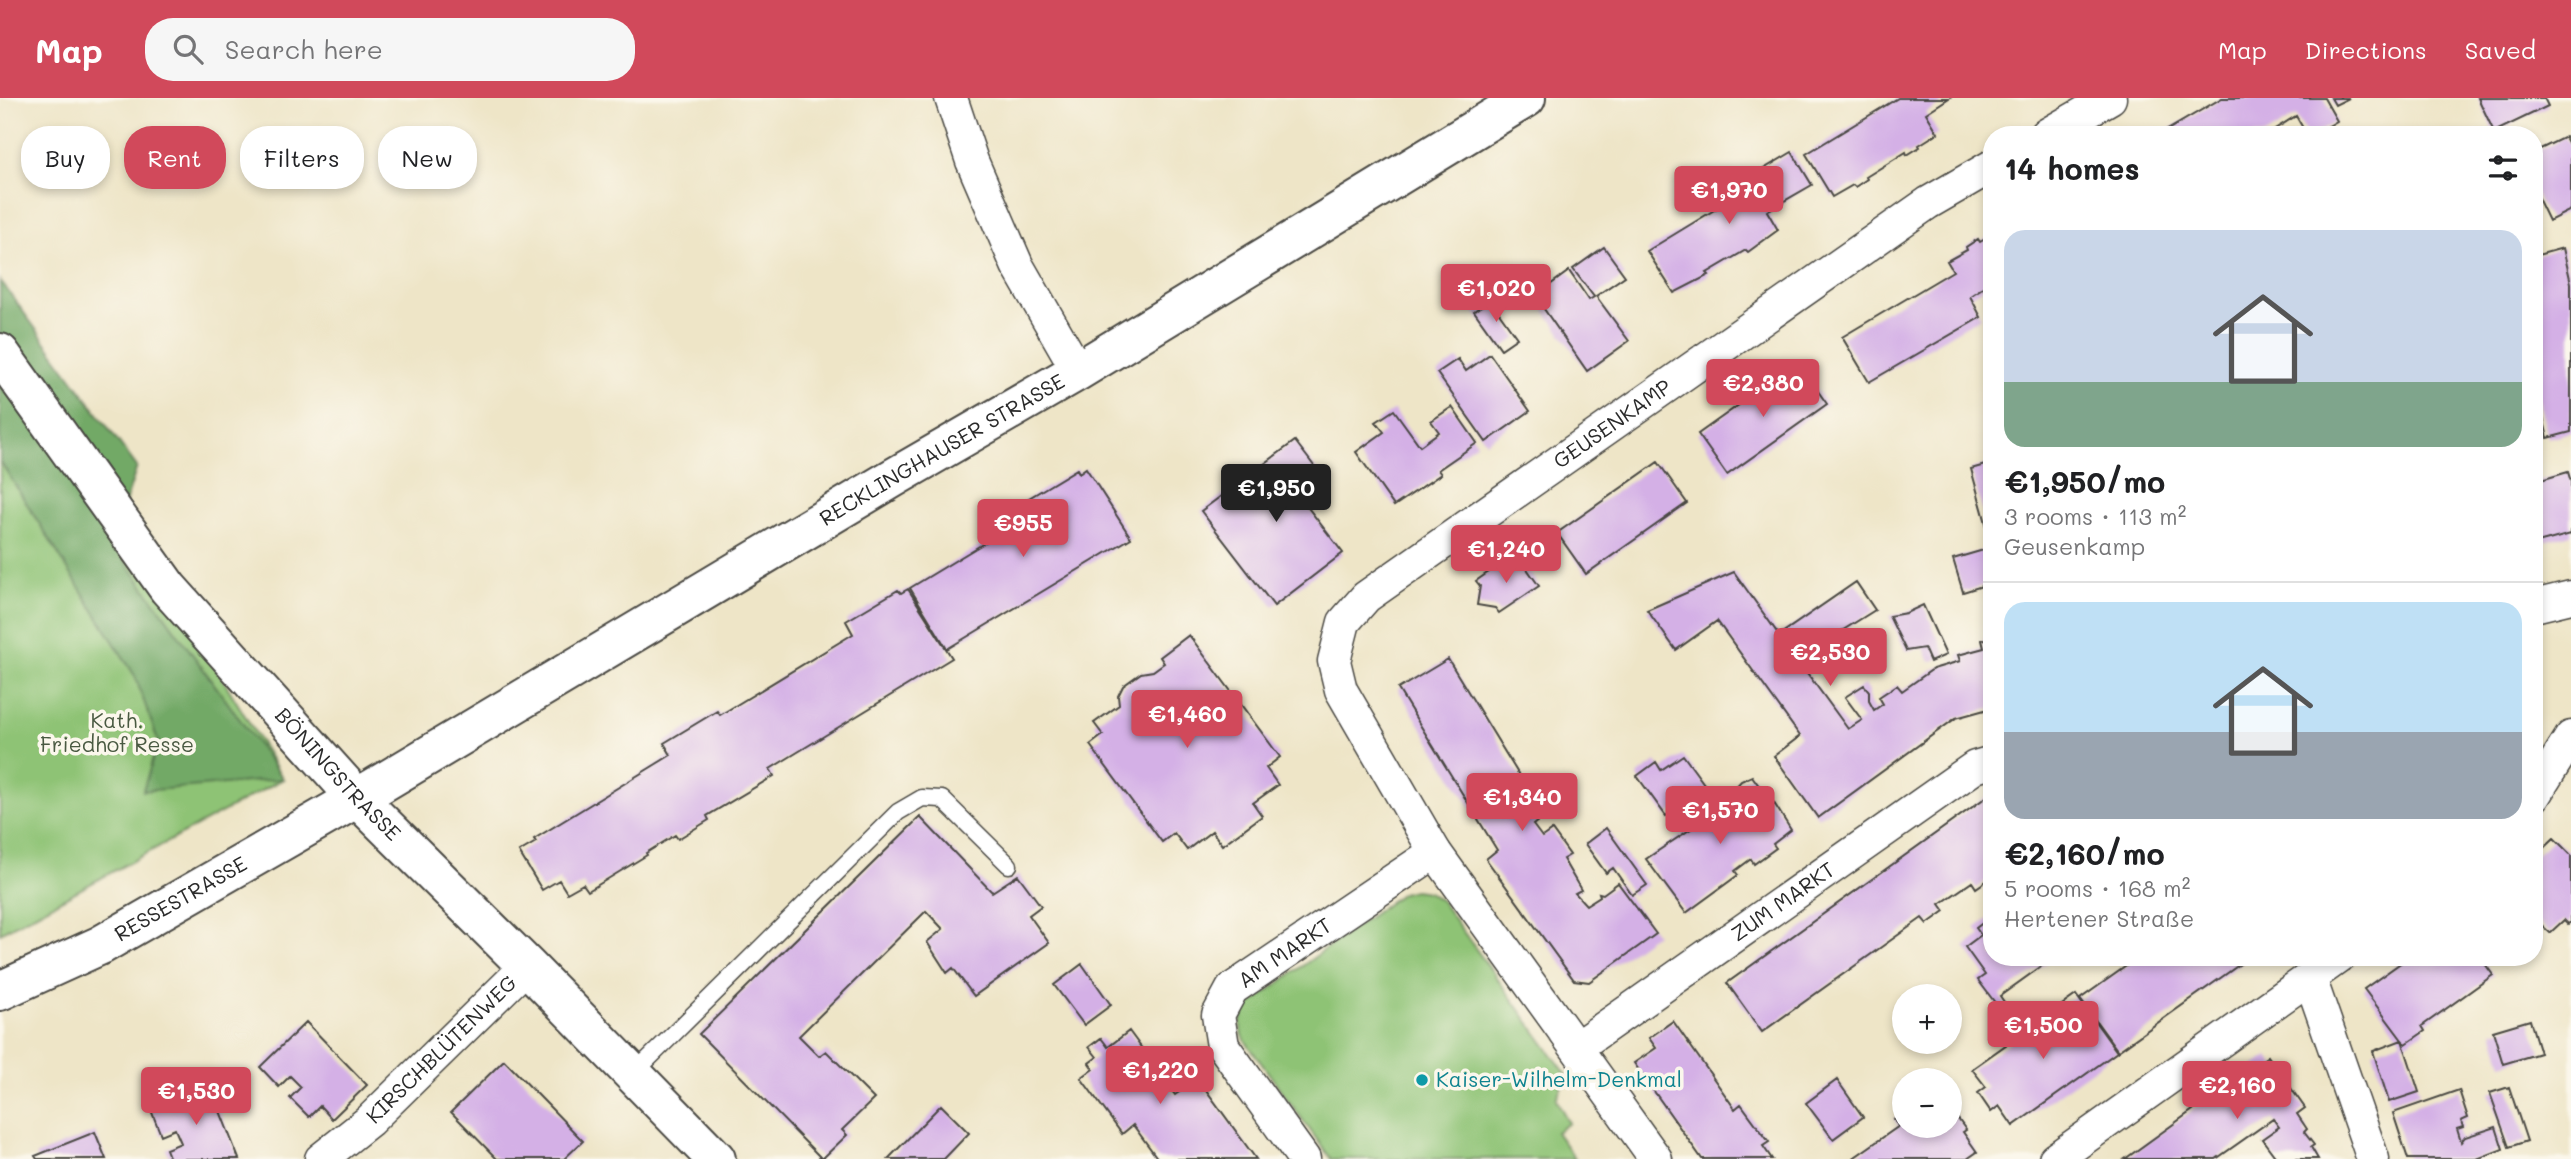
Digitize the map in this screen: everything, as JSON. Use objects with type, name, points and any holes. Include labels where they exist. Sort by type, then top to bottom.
[{"type":"main road","name":"RECKLINGHAUSER STRASSE","points":[[357,798],[881,485],[1078,371],[1526,98]]},
{"type":"main road","name":"BÖNINGSTRASSE","points":[[0,353],[168,588],[357,798],[716,1159]]},
{"type":"main road","name":"RESSESTRASSE","points":[[0,991],[101,945],[357,798]]},
{"type":"street","points":[[951,98],[972,161],[1017,265],[1078,371]]},
{"type":"street","points":[[2062,126],[2110,98]]},
{"type":"street","name":"GEUSENKAMP","points":[[1435,852],[1341,690],[1334,661],[1344,622],[1366,597],[1928,203],[1983,171]]},
{"type":"street","points":[[2543,604],[2571,597]]},
{"type":"street","points":[[2543,782],[2571,737]]},
{"type":"street","name":"ZUM MARKT","points":[[1577,1047],[1975,767],[1983,765]]},
{"type":"street","points":[[1435,852],[1656,1159]]},
{"type":"street","name":"AM MARKT","points":[[1304,1159],[1223,1046],[1218,1015],[1232,989],[1435,852]]},
{"type":"street","name":"KIRSCHBLÜTENWEG","points":[[321,1159],[369,1121],[527,966]]},
{"type":"street","points":[[2055,1159],[2327,966]]},
{"type":"street","points":[[2310,978],[2373,1159]]},
{"type":"lane","points":[[633,1074],[898,812],[922,798],[942,799],[1009,865]]},
{"type":"green space","points":[[0,280],[137,467],[112,543],[283,779],[143,791],[158,741],[135,676],[0,461]]},
{"type":"green space","name":"Kath. Friedhof Resse","points":[[0,346],[168,588],[283,779],[0,933]]},
{"type":"green space","points":[[1414,890],[1428,892],[1441,901],[1567,1075],[1556,1099],[1569,1123],[1556,1132],[1575,1159],[1331,1159],[1246,1042],[1241,1024],[1248,1006],[1402,893]]},
{"type":"building","points":[[1898,98],[1949,98],[1926,113],[1938,133],[1907,155],[1906,152],[1866,177],[1867,179],[1855,187],[1853,185],[1832,197],[1806,154]]},
{"type":"building","points":[[2222,98],[2324,98],[2337,121],[2328,126],[2302,126],[2296,116],[2280,126],[2174,126]]},
{"type":"building","points":[[2331,98],[2349,98],[2335,105]]},
{"type":"building","points":[[2478,98],[2544,98],[2548,106],[2506,126],[2491,126]]},
{"type":"building","points":[[2565,137],[2571,148],[2571,210],[2549,221],[2543,209],[2543,148]]},
{"type":"building","points":[[1792,152],[1812,185],[1767,211],[1778,230],[1748,252],[1746,250],[1707,273],[1709,275],[1674,293],[1647,251],[1752,187],[1747,179]]},
{"type":"building","points":[[1978,239],[1980,242],[1983,240],[1983,288],[1970,296],[1981,317],[1869,382],[1842,337],[1953,271],[1947,261],[1967,250],[1966,247]]},
{"type":"building","points":[[1604,247],[1625,276],[1596,296],[1629,341],[1587,371],[1535,296],[1569,271],[1589,300],[1594,297],[1573,269]]},
{"type":"building","points":[[2563,248],[2571,283],[2571,432],[2548,438],[2543,417],[2543,254]]},
{"type":"building","points":[[1490,300],[1517,338],[1501,349],[1474,311]]},
{"type":"building","points":[[1490,354],[1530,411],[1486,442],[1437,373],[1458,359],[1466,371]]},
{"type":"building","points":[[1798,363],[1827,404],[1727,475],[1698,434]]},
{"type":"building","points":[[1452,407],[1477,443],[1438,470],[1441,474],[1394,506],[1356,452],[1384,432],[1376,422],[1394,410],[1420,446],[1439,432],[1431,421]]},
{"type":"building","points":[[1295,441],[1327,483],[1302,500],[1343,553],[1274,606],[1201,511]]},
{"type":"building","points":[[1658,462],[1687,503],[1586,574],[1557,533]]},
{"type":"building","points":[[1983,466],[1983,512],[1971,469]]},
{"type":"building","points":[[1086,468],[1131,538],[947,649],[910,588],[1032,514],[1024,501],[1077,469],[1079,473]]},
{"type":"building","points":[[2568,472],[2571,482],[2571,534],[2543,542],[2543,479]]},
{"type":"building","points":[[1983,550],[1983,586],[1963,592],[1953,559]]},
{"type":"building","points":[[1516,553],[1539,586],[1499,613],[1495,608],[1477,605],[1480,586],[1476,581]]},
{"type":"building","points":[[1734,572],[1779,635],[1856,582],[1875,610],[1797,659],[1848,729],[1862,720],[1845,697],[1864,685],[1869,691],[1869,701],[1874,710],[1883,704],[1879,697],[1897,685],[1902,691],[1933,669],[1960,661],[1958,655],[1983,648],[1983,710],[1956,718],[1818,818],[1774,756],[1800,736],[1717,621],[1676,650],[1647,610]]},
{"type":"building","points":[[908,589],[952,658],[770,769],[774,776],[707,816],[709,820],[678,839],[675,835],[588,891],[583,884],[567,893],[559,880],[542,890],[519,852],[536,842],[534,839],[671,755],[664,743],[717,711],[720,715],[853,634],[846,621],[898,590],[901,593]]},
{"type":"building","points":[[1923,605],[1946,655],[1930,662],[1924,648],[1906,651],[1889,616],[1906,613]]},
{"type":"building","points":[[1189,635],[1280,757],[1266,768],[1278,785],[1253,803],[1262,816],[1222,845],[1212,831],[1187,850],[1174,833],[1162,842],[1090,745],[1103,735],[1094,723],[1119,705],[1118,696],[1123,686],[1141,673],[1153,671],[1164,663],[1160,657]]},
{"type":"building","points":[[1448,659],[1544,816],[1533,825],[1542,837],[1552,830],[1570,855],[1563,859],[1581,890],[1575,893],[1586,905],[1600,896],[1599,893],[1603,894],[1618,883],[1656,934],[1589,982],[1574,980],[1486,859],[1497,850],[1398,689]]},
{"type":"building","points":[[1683,755],[1712,795],[1689,810],[1684,803],[1666,816],[1637,776],[1656,762],[1661,770]]},
{"type":"building","points":[[1752,776],[1791,830],[1773,844],[1776,848],[1754,864],[1751,859],[1735,871],[1738,875],[1686,913],[1646,859],[1737,798],[1732,791],[1741,781]]},
{"type":"building","points":[[1983,799],[1983,883],[1976,888],[1972,882],[1940,904],[1945,911],[1927,924],[1922,918],[1762,1032],[1727,983]]},
{"type":"building","points":[[920,817],[992,892],[1018,875],[1041,906],[1029,915],[1049,943],[974,996],[953,968],[947,973],[927,942],[943,929],[926,911],[799,1036],[819,1056],[826,1051],[874,1099],[842,1130],[847,1135],[822,1159],[699,1034]]},
{"type":"building","points":[[1606,828],[1647,885],[1632,895],[1613,868],[1606,873],[1585,844]]},
{"type":"building","points":[[2554,838],[2571,855],[2571,922],[2568,924],[2564,920],[2550,933],[2543,926],[2543,848]]},
{"type":"building","points":[[1983,923],[1983,966],[2042,966],[2000,996],[2011,1012],[2005,1016],[1978,980],[1985,975],[1965,947],[1981,935],[1976,928]]},
{"type":"building","points":[[1082,964],[1111,1005],[1084,1025],[1054,985]]},
{"type":"building","points":[[2126,966],[2237,966],[2118,1051],[2080,999]]},
{"type":"building","points":[[2396,966],[2486,966],[2493,975],[2422,1026],[2425,1031],[2406,1044],[2364,989]]},
{"type":"building","points":[[2076,995],[2117,1052],[2013,1126],[1999,1106],[1991,1112],[1978,1093],[1986,1087],[1972,1069]]},
{"type":"building","points":[[2530,1020],[2540,1053],[2503,1064],[2493,1031]]},
{"type":"building","points":[[1673,1021],[1735,1109],[1741,1104],[1769,1142],[1763,1146],[1772,1159],[1702,1159],[1634,1063],[1656,1048],[1649,1038]]},
{"type":"building","points":[[306,1022],[367,1085],[332,1119],[320,1106],[309,1117],[290,1098],[301,1087],[290,1076],[279,1087],[260,1067]]},
{"type":"building","points":[[1129,1031],[1157,1069],[1161,1069],[1172,1083],[1169,1087],[1175,1095],[1198,1079],[1256,1159],[1158,1159],[1133,1125],[1122,1134],[1081,1078],[1093,1069],[1089,1063],[1097,1057],[1089,1047],[1101,1038],[1108,1047]]},
{"type":"building","points":[[2402,1040],[2419,1092],[2389,1102],[2373,1051]]},
{"type":"building","points":[[2268,1056],[2305,1108],[2297,1114],[2307,1129],[2304,1132],[2314,1145],[2311,1147],[2318,1159],[2277,1159],[2262,1139],[2279,1127],[2273,1119],[2216,1159],[2125,1159]]},
{"type":"building","points":[[504,1060],[583,1141],[564,1159],[497,1159],[451,1112]]},
{"type":"building","points":[[1837,1080],[1863,1117],[1833,1139],[1806,1103]]},
{"type":"building","points":[[210,1086],[239,1159],[170,1159],[166,1149],[181,1143],[175,1129],[161,1135],[151,1110]]},
{"type":"building","points":[[2509,1087],[2527,1141],[2509,1147],[2490,1093]]},
{"type":"building","points":[[2459,1090],[2468,1118],[2461,1121],[2463,1127],[2457,1129],[2461,1142],[2465,1137],[2496,1127],[2503,1149],[2477,1159],[2408,1159],[2393,1113]]},
{"type":"building","points":[[941,1105],[969,1133],[944,1159],[888,1159]]},
{"type":"building","points":[[1962,1124],[1966,1130],[1963,1132],[1977,1152],[1967,1159],[1852,1159],[1892,1131],[1892,1138],[1962,1138]]},
{"type":"building","points":[[95,1132],[106,1159],[37,1159],[35,1156]]},
{"type":"place","name":"Kaiser-Wilhelm-Denkmal","points":[[1422,1080]]}]
